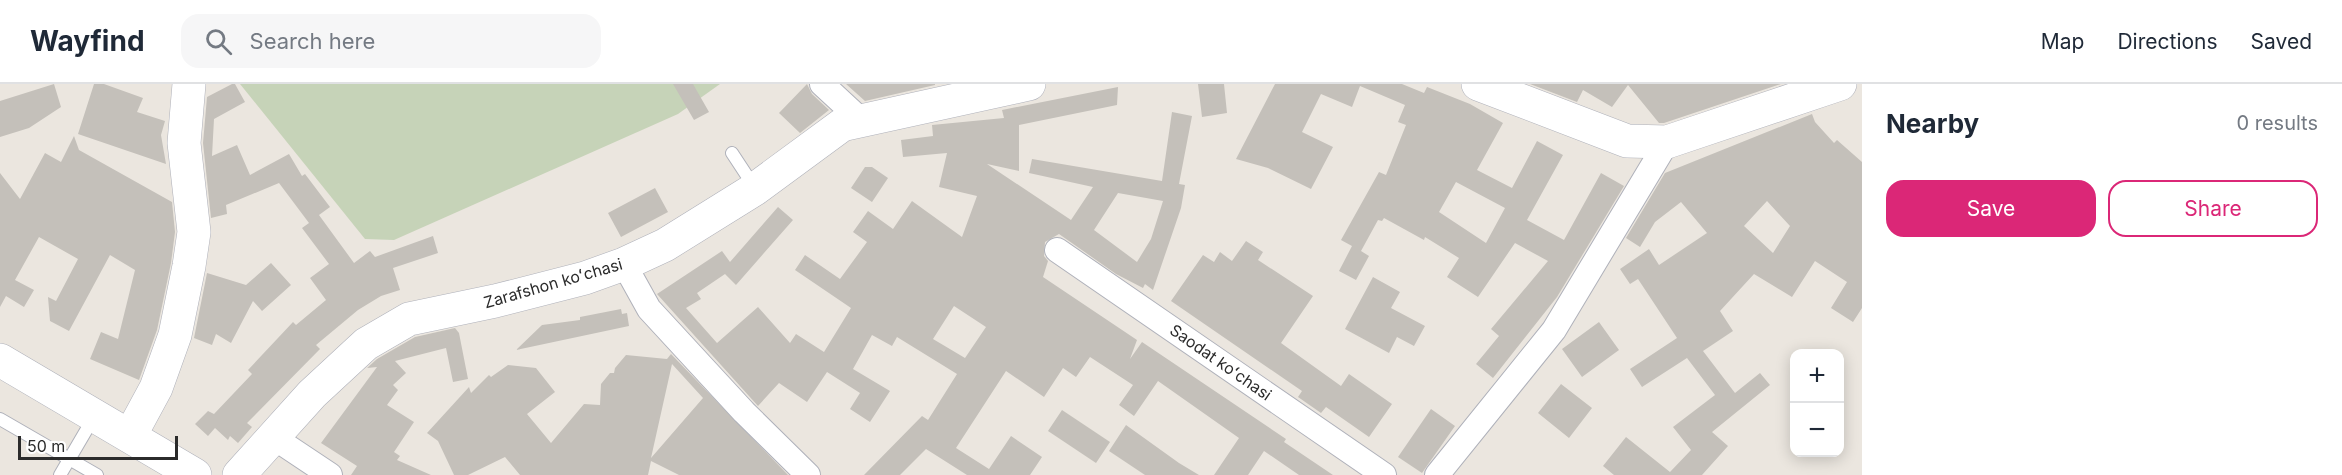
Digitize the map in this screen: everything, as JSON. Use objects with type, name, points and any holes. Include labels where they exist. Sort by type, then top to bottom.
[{"type":"main road","points":[[130,436],[156,388],[175,335],[189,266],[194,232],[184,143],[189,84]]},
{"type":"main road","name":"Zarafshon koʻchasi","points":[[239,475],[312,394],[366,344],[409,319],[528,292],[624,264],[665,245],[756,189],[842,125],[1029,84]]},
{"type":"main road","points":[[1489,86],[1628,141],[1667,142],[1840,84]]},
{"type":"main road","points":[[0,360],[195,475]]},
{"type":"street","points":[[822,84],[862,121]]},
{"type":"street","points":[[1437,475],[1554,330],[1667,142]]},
{"type":"street","name":"Saodat koʻchasi","points":[[1058,250],[1384,475]]},
{"type":"street","points":[[624,264],[649,309],[744,412],[808,475]]},
{"type":"street","points":[[273,437],[330,475]]},
{"type":"lane","points":[[732,153],[756,189]]},
{"type":"lane","points":[[60,475],[95,416]]},
{"type":"lane","points":[[0,419],[97,475]]},
{"type":"green space","points":[[240,84],[720,84],[678,114],[394,240],[365,239]]},
{"type":"building","points":[[54,84],[61,107],[29,128],[0,137],[0,101]]},
{"type":"building","points":[[94,84],[104,84],[143,98],[137,112],[165,121],[161,135],[166,164],[78,134]]},
{"type":"building","points":[[235,84],[245,102],[214,119],[212,156],[237,145],[250,175],[289,154],[302,176],[305,174],[330,207],[319,215],[354,263],[370,251],[375,257],[433,236],[438,253],[393,268],[400,290],[381,296],[358,310],[316,345],[320,349],[247,423],[252,427],[238,443],[230,436],[228,440],[215,428],[208,436],[195,424],[208,411],[214,414],[252,374],[248,370],[293,322],[296,325],[326,300],[310,278],[329,264],[302,228],[309,223],[279,183],[226,205],[227,214],[211,218],[203,143],[207,97]]},
{"type":"building","points":[[673,84],[693,84],[709,112],[694,120]]},
{"type":"building","points":[[807,84],[812,94],[829,110],[800,133],[779,113]]},
{"type":"building","points":[[846,84],[935,84],[935,85],[865,101]]},
{"type":"building","points":[[1198,84],[1224,84],[1227,113],[1202,117]]},
{"type":"building","points":[[1275,84],[1402,84],[1424,93],[1427,87],[1470,104],[1503,123],[1477,170],[1512,188],[1537,141],[1563,155],[1527,220],[1564,240],[1601,173],[1624,186],[1557,297],[1493,378],[1476,364],[1499,336],[1491,329],[1548,261],[1515,243],[1478,297],[1447,277],[1459,258],[1425,237],[1424,240],[1384,218],[1382,221],[1378,220],[1361,251],[1369,256],[1356,280],[1339,271],[1352,246],[1341,240],[1379,172],[1386,175],[1406,125],[1398,122],[1405,105],[1360,86],[1352,107],[1321,94],[1302,132],[1333,147],[1311,189],[1268,168],[1236,159]],"holes":[[[1456,182],[1505,208],[1486,243],[1439,212]]]},
{"type":"building","points":[[1530,84],[1781,84],[1659,123],[1628,85],[1612,107],[1583,90],[1577,102]]},
{"type":"building","points":[[1118,87],[1117,105],[1019,125],[1019,171],[987,164],[1071,220],[1093,187],[1029,173],[1032,159],[1162,181],[1172,112],[1192,116],[1179,184],[1185,185],[1181,208],[1153,290],[1145,284],[1143,288],[1116,274],[1059,234],[1045,242],[1044,256],[1048,261],[1043,277],[1137,340],[1130,359],[1142,342],[1286,439],[1284,442],[1333,475],[1299,475],[1264,451],[1248,475],[1214,475],[1239,438],[1158,381],[1134,416],[1119,405],[1133,385],[1090,357],[1076,377],[1063,368],[1044,397],[1006,371],[956,448],[989,469],[1011,436],[1042,457],[1030,475],[967,475],[926,449],[900,475],[864,475],[922,416],[928,420],[957,374],[897,337],[892,346],[872,335],[853,369],[890,391],[870,422],[850,409],[860,393],[827,372],[807,402],[779,383],[758,406],[657,294],[722,251],[730,262],[778,207],[793,220],[736,285],[725,274],[697,293],[701,299],[686,308],[717,343],[758,307],[790,343],[796,334],[824,352],[851,308],[795,270],[805,255],[840,279],[867,242],[853,232],[868,211],[893,229],[912,201],[962,237],[977,196],[939,187],[947,153],[903,157],[901,140],[933,136],[932,125],[1004,118],[1002,110]],"holes":[[[1118,193],[1163,201],[1151,239],[1137,262],[1094,230]],[[954,306],[986,327],[965,358],[933,339]]]},
{"type":"building","points":[[1812,114],[1815,122],[1834,143],[1837,140],[1862,162],[1862,308],[1853,322],[1831,308],[1847,282],[1815,261],[1792,297],[1754,274],[1720,311],[1733,331],[1703,351],[1735,393],[1760,373],[1770,385],[1712,432],[1728,446],[1702,475],[1614,475],[1603,466],[1626,437],[1670,472],[1691,450],[1673,427],[1715,395],[1687,358],[1642,387],[1630,369],[1677,338],[1638,279],[1630,284],[1620,269],[1649,249],[1659,265],[1707,233],[1681,202],[1655,222],[1640,247],[1626,238],[1665,173]],"holes":[[[1767,201],[1790,226],[1773,253],[1744,226]]]},
{"type":"building","points":[[74,136],[79,150],[172,202],[175,232],[171,263],[157,330],[139,380],[90,359],[101,332],[118,339],[135,270],[110,255],[69,331],[50,321],[48,297],[56,301],[78,259],[39,237],[15,280],[34,290],[24,307],[6,296],[0,307],[0,173],[20,199],[45,153],[61,162]]},
{"type":"building","points":[[865,167],[872,167],[888,178],[872,202],[851,188]]},
{"type":"building","points":[[655,188],[668,212],[621,237],[608,213]]},
{"type":"building","points":[[1246,241],[1263,252],[1258,260],[1313,296],[1281,343],[1341,386],[1349,374],[1392,404],[1369,437],[1326,407],[1321,413],[1298,397],[1302,391],[1171,301],[1203,255],[1214,262],[1220,252],[1232,261]]},
{"type":"building","points":[[271,263],[291,285],[262,311],[253,301],[231,343],[216,334],[212,345],[194,338],[207,273],[246,285]]},
{"type":"building","points":[[1373,277],[1400,292],[1391,308],[1425,326],[1414,346],[1397,337],[1389,353],[1345,329]]},
{"type":"building","points":[[621,309],[622,314],[627,313],[629,326],[516,350],[542,325],[580,320],[580,317]]},
{"type":"building","points":[[1599,322],[1619,350],[1582,377],[1562,349]]},
{"type":"building","points":[[455,328],[459,333],[468,379],[453,382],[446,348],[395,361],[406,373],[393,385],[398,390],[387,405],[414,422],[394,452],[400,456],[397,460],[431,475],[351,475],[357,466],[321,443],[377,367],[367,368],[377,359],[415,337]]},
{"type":"building","points":[[671,354],[788,475],[679,475],[651,461],[648,475],[520,475],[505,457],[468,475],[454,475],[438,441],[427,433],[469,387],[471,393],[489,375],[491,377],[508,365],[536,368],[555,392],[527,414],[551,443],[584,404],[600,405],[601,384],[610,373],[614,373],[615,368],[626,355],[667,359]],"holes":[[[672,364],[703,398],[651,458]]]},
{"type":"building","points":[[1561,384],[1592,408],[1569,438],[1538,413]]},
{"type":"building","points":[[1431,409],[1455,426],[1422,473],[1398,457]]},
{"type":"building","points":[[1062,410],[1110,442],[1096,463],[1048,431]]},
{"type":"building","points":[[1126,425],[1199,475],[1145,475],[1109,451]]}]
